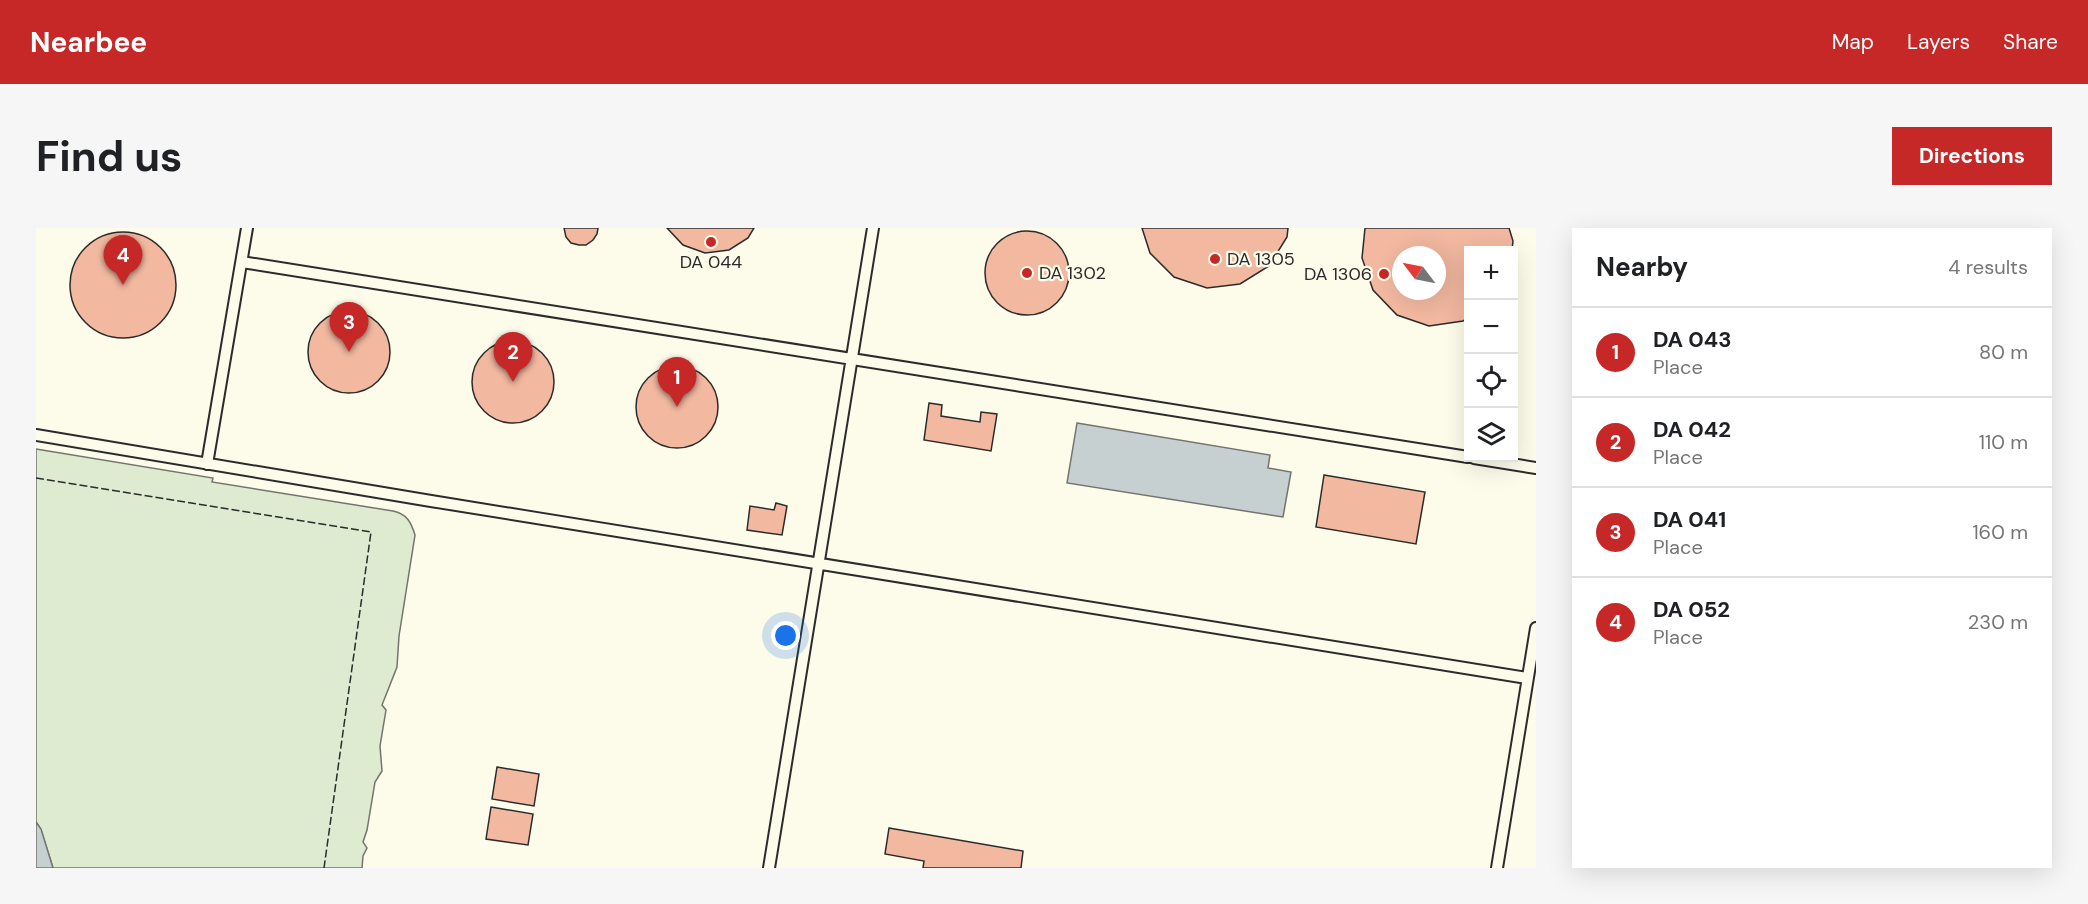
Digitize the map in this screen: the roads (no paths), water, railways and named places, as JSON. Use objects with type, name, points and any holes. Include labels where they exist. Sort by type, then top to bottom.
[{"type":"lane","points":[[207,464],[248,228]]},
{"type":"lane","points":[[769,868],[873,228]]},
{"type":"lane","points":[[242,262],[1464,456]]},
{"type":"lane","points":[[36,435],[1527,678]]},
{"type":"lane","points":[[1499,462],[1536,468]]},
{"type":"lane","points":[[1497,868],[1536,628]]},
{"type":"place","name":"DA 044","points":[[711,242]]},
{"type":"place","name":"DA 1305","points":[[1215,259]]},
{"type":"place","name":"DA 1302","points":[[1027,273]]},
{"type":"place","name":"DA 1306","points":[[1384,274]]},
{"type":"place","name":"DA 052","points":[[123,285]]},
{"type":"place","name":"DA 041","points":[[349,352]]},
{"type":"place","name":"DA 042","points":[[513,382]]},
{"type":"place","name":"DA 043","points":[[677,407]]}]
